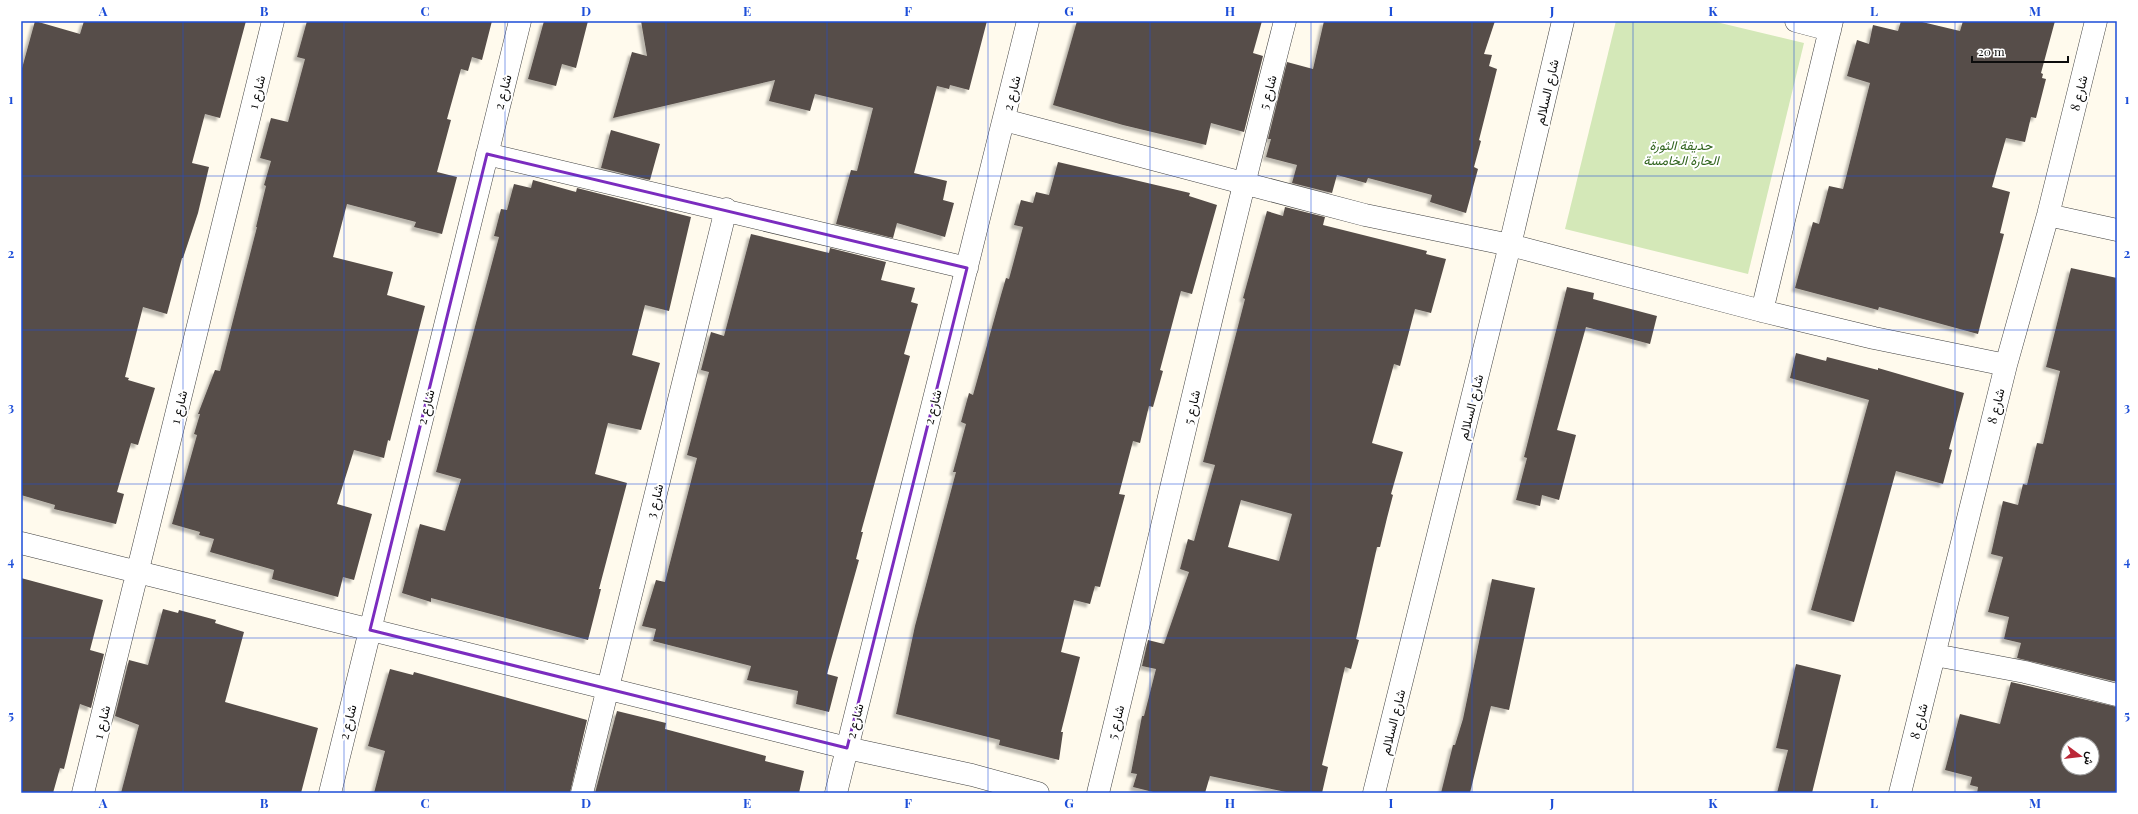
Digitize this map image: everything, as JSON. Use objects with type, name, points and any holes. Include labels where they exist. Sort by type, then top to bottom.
[{"type":"street","name":"شارع 1","points":[[83,793],[273,21]]},
{"type":"street","name":"شارع 2","points":[[330,793],[520,21]]},
{"type":"street","name":"شارع 2","points":[[836,793],[1028,21]]},
{"type":"street","name":"شارع 5","points":[[1098,793],[1165,519],[1244,182],[1286,21]]},
{"type":"street","name":"شارع السلالم","points":[[1374,793],[1510,245],[1563,21]]},
{"type":"street","points":[[1762,311],[1831,25],[1796,21]]},
{"type":"street","name":"شارع 8","points":[[1900,793],[2006,365],[2048,215],[2096,21]]},
{"type":"street","points":[[1004,120],[1365,215],[1510,245],[1762,311],[1874,338],[2006,365]]},
{"type":"street","points":[[487,154],[726,209],[967,268]]},
{"type":"street","name":"شارع 3","points":[[582,793],[726,209]]},
{"type":"street","points":[[2048,215],[2117,230]]},
{"type":"street","points":[[21,543],[847,748],[972,775],[1038,793]]},
{"type":"street","points":[[1935,655],[2025,672],[2117,694]]},
{"type":"highlighted area","points":[[487,154],[967,268],[847,748],[370,630]]},
{"type":"green space","name":"حديقة الثورة الحارة الخامسة","points":[[1616,21],[1712,21],[1804,43],[1748,274],[1565,229]]},
{"type":"building","points":[[35,21],[80,34],[84,21],[246,21],[220,118],[205,114],[192,163],[209,167],[198,213],[182,258],[167,314],[143,307],[125,377],[129,378],[128,380],[155,388],[138,445],[131,443],[117,492],[124,494],[116,524],[54,509],[55,505],[21,495],[21,72]]},
{"type":"building","points":[[307,21],[492,21],[482,60],[472,57],[468,71],[461,69],[447,119],[451,120],[437,172],[457,177],[442,234],[414,227],[416,222],[347,204],[333,257],[393,272],[387,295],[425,306],[390,441],[388,440],[384,458],[354,450],[337,504],[372,514],[354,580],[343,577],[338,597],[272,579],[274,570],[210,552],[214,539],[199,535],[200,532],[172,524],[197,435],[194,434],[200,414],[198,414],[215,370],[220,371],[257,227],[266,186],[264,185],[271,161],[260,158],[271,118],[288,122],[305,59],[297,57]]},
{"type":"building","points":[[544,21],[588,21],[576,68],[562,64],[556,86],[528,79]]},
{"type":"building","points":[[641,21],[987,21],[969,90],[950,85],[949,89],[937,86],[914,173],[947,181],[943,200],[954,203],[945,237],[897,223],[893,238],[836,224],[851,170],[857,171],[873,108],[815,94],[810,111],[769,101],[775,80],[613,118],[632,52],[647,56]]},
{"type":"building","points":[[1077,21],[1262,21],[1253,53],[1263,56],[1244,132],[1211,123],[1206,145],[1123,125],[1053,105]]},
{"type":"building","points":[[1324,21],[1495,21],[1484,54],[1492,55],[1489,66],[1497,69],[1479,140],[1481,141],[1474,167],[1478,169],[1466,213],[1430,202],[1432,195],[1368,178],[1366,183],[1337,175],[1332,193],[1292,183],[1297,165],[1266,157],[1271,139],[1268,139],[1287,62],[1313,69]]},
{"type":"building","points":[[1901,21],[1918,21],[1960,31],[1963,21],[2055,21],[2041,73],[2043,74],[2042,78],[2046,79],[2036,118],[2031,117],[2025,142],[2006,138],[1992,187],[2010,192],[2000,233],[2004,234],[1978,334],[1879,307],[1878,310],[1795,288],[1813,222],[1819,224],[1829,186],[1843,189],[1870,83],[1847,76],[1857,40],[1869,44],[1873,25],[1898,31]]},
{"type":"building","points":[[611,130],[660,144],[650,180],[601,168]]},
{"type":"building","points":[[1058,162],[1190,193],[1189,196],[1217,205],[1192,294],[1181,291],[1160,370],[1163,371],[1153,407],[1149,406],[1140,443],[1133,441],[1119,494],[1125,495],[1100,587],[1095,586],[1090,604],[1074,600],[1061,652],[1080,657],[1061,732],[1063,732],[1059,760],[999,745],[1000,740],[896,714],[915,626],[956,472],[953,472],[966,424],[961,422],[969,393],[973,395],[1006,278],[1009,279],[1023,227],[1014,225],[1021,200],[1033,203],[1036,192],[1049,195]]},
{"type":"building","points":[[533,180],[576,192],[577,188],[691,217],[669,311],[645,305],[632,355],[660,363],[641,430],[608,423],[595,474],[627,483],[599,589],[601,589],[588,640],[431,598],[431,602],[402,593],[420,524],[445,531],[461,479],[436,472],[499,237],[494,236],[501,209],[507,210],[514,184],[531,188]]},
{"type":"building","points":[[1285,207],[1325,217],[1323,225],[1427,251],[1426,254],[1446,259],[1431,313],[1415,309],[1400,366],[1394,364],[1372,443],[1403,452],[1391,494],[1393,495],[1380,547],[1377,547],[1356,639],[1359,640],[1351,669],[1345,667],[1322,765],[1328,767],[1322,793],[1291,793],[1210,776],[1205,793],[1157,793],[1133,787],[1137,774],[1131,773],[1142,716],[1144,716],[1156,669],[1142,666],[1148,640],[1164,644],[1189,572],[1180,569],[1188,539],[1194,541],[1215,465],[1203,462],[1245,299],[1243,298],[1267,211],[1283,216]],"holes":[[[1241,500],[1292,514],[1279,561],[1228,547]]]},
{"type":"building","points":[[751,234],[829,253],[830,248],[886,262],[881,280],[915,288],[911,302],[918,304],[904,354],[910,356],[861,532],[863,532],[856,559],[859,560],[827,674],[838,677],[829,712],[796,704],[798,691],[747,680],[751,666],[653,641],[656,629],[642,626],[656,580],[665,582],[697,458],[687,455],[709,372],[701,370],[711,332],[724,336]]},
{"type":"building","points":[[2071,268],[2117,278],[2117,682],[2017,658],[2021,643],[2004,639],[2009,617],[1988,612],[2003,557],[1991,554],[2003,501],[2018,505],[2023,484],[2027,485],[2037,443],[2043,444],[2060,371],[2046,367]]},
{"type":"building","points":[[1567,287],[1594,293],[1593,299],[1657,316],[1650,344],[1586,327],[1557,430],[1576,435],[1559,500],[1542,495],[1540,506],[1516,500],[1527,458],[1524,457]]},
{"type":"building","points":[[1796,353],[1826,361],[1827,357],[1878,370],[1878,368],[1964,393],[1949,449],[1952,450],[1943,484],[1896,471],[1854,622],[1811,610],[1869,400],[1790,378]]},
{"type":"building","points":[[21,578],[103,600],[90,650],[104,654],[91,708],[80,704],[64,769],[60,768],[53,793],[21,793]]},
{"type":"building","points":[[1492,579],[1535,588],[1509,710],[1491,706],[1470,793],[1441,793],[1453,745],[1455,745],[1463,719]]},
{"type":"building","points":[[163,609],[178,613],[179,610],[216,620],[215,623],[244,632],[225,702],[318,728],[301,793],[121,793],[139,725],[115,716],[129,660],[148,665]]},
{"type":"building","points":[[1796,664],[1841,675],[1812,793],[1777,793],[1788,750],[1776,748]]},
{"type":"building","points":[[390,669],[413,675],[414,672],[587,720],[570,793],[374,793],[385,751],[368,746]]},
{"type":"building","points":[[2011,682],[2117,707],[2117,793],[1977,793],[1978,787],[1970,785],[1972,777],[1945,770],[1960,714],[2000,724]]},
{"type":"building","points":[[617,711],[666,723],[665,729],[766,756],[765,761],[804,771],[799,793],[595,793]]}]
